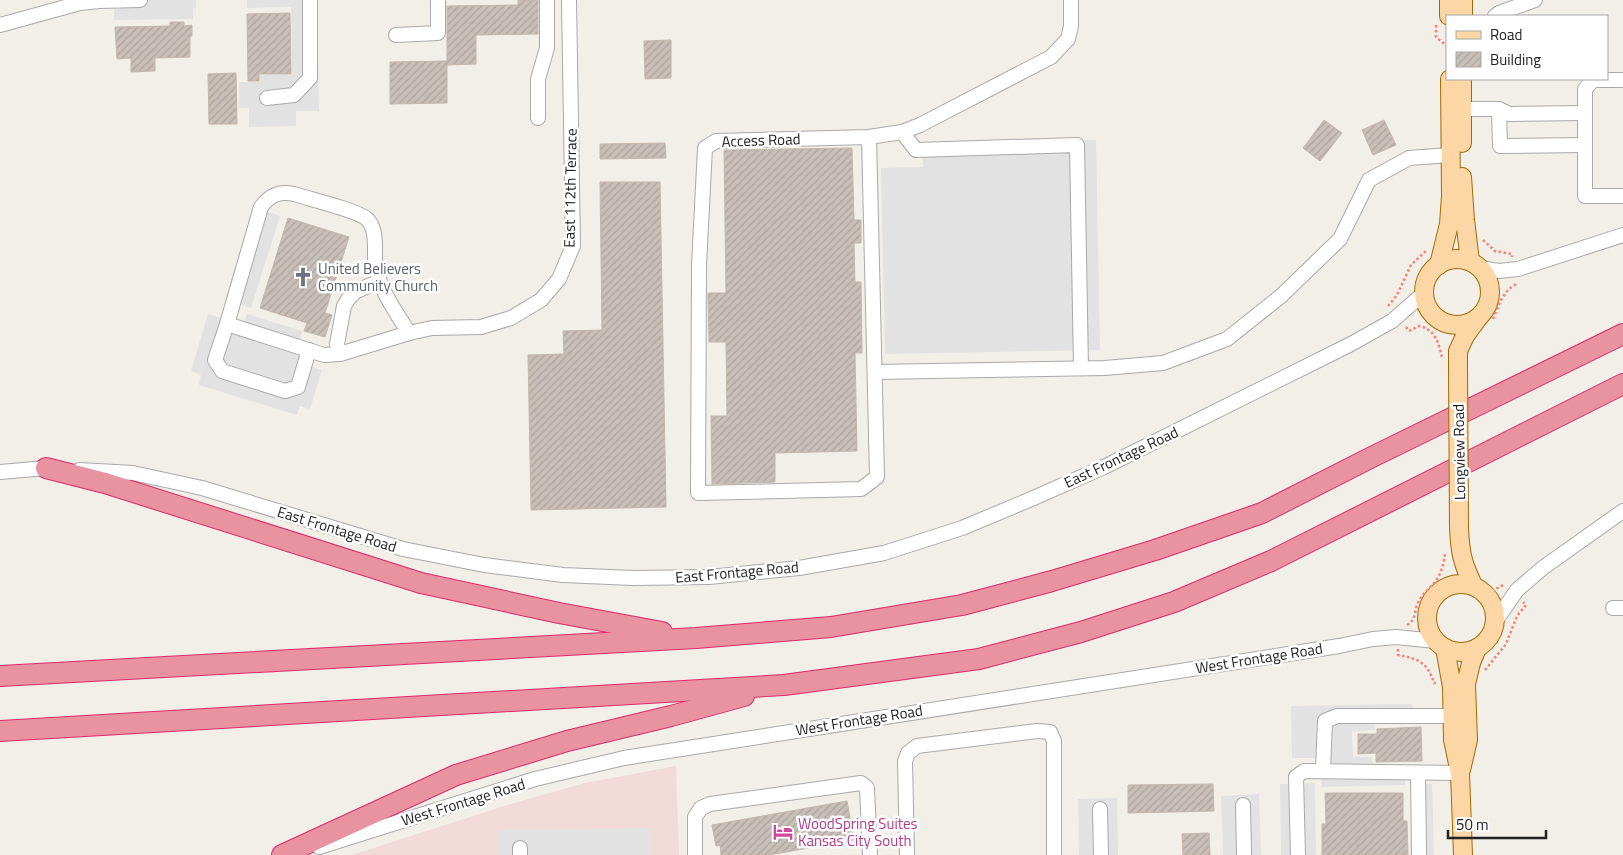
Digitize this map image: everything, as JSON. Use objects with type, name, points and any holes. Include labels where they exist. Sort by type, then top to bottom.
[{"type":"highway","points":[[0,676],[696,638],[831,627],[962,605],[1156,550],[1262,512],[1623,334]]},
{"type":"highway","points":[[0,731],[784,685],[979,659],[1082,632],[1174,602],[1271,561],[1623,384]]},
{"type":"highway","points":[[46,468],[105,483],[421,583],[559,613],[696,638]]},
{"type":"highway","points":[[282,855],[456,775],[567,741],[671,716],[784,685]]},
{"type":"main road","points":[[1439,265],[1449,224],[1450,80]]},
{"type":"main road","points":[[1462,80],[1462,194],[1466,231],[1475,264],[1486,276],[1490,287],[1490,297],[1486,308],[1486,319],[1461,325],[1450,324],[1440,320],[1426,304],[1424,293],[1430,272],[1448,260],[1459,259],[1475,264]]},
{"type":"main road","name":"Longview Road","points":[[1453,361],[1465,336],[1486,319]]},
{"type":"main road","name":"Longview Road","points":[[1440,320],[1453,361],[1459,527],[1453,551],[1450,585]]},
{"type":"main road","name":"Longview Road","points":[[1453,551],[1479,586]]},
{"type":"main road","points":[[1441,645],[1455,652],[1466,651],[1477,648],[1486,641],[1492,632],[1495,622],[1494,611],[1490,600],[1479,586],[1461,583],[1450,585],[1432,599],[1428,610],[1427,622],[1430,632],[1441,645],[1459,681],[1468,740],[1460,773]]},
{"type":"main road","points":[[1463,855],[1460,773],[1452,740],[1452,716],[1459,681],[1471,663],[1477,648]]},
{"type":"street","points":[[0,24],[80,3],[99,0],[140,0]]},
{"type":"street","points":[[267,98],[294,95],[310,78],[310,0]]},
{"type":"street","points":[[396,35],[438,33],[438,0]]},
{"type":"street","points":[[538,118],[538,79],[547,48],[547,0]]},
{"type":"street","name":"East 112th Terrace","points":[[340,354],[432,328],[481,326],[512,318],[541,300],[559,278],[573,246],[569,0]]},
{"type":"street","name":"Access Road","points":[[875,372],[877,477],[861,489],[698,493],[700,265],[705,148],[716,140],[870,137],[902,132],[920,125],[1051,57],[1068,38],[1071,0]]},
{"type":"street","points":[[1496,15],[1535,0]]},
{"type":"street","points":[[1623,80],[1593,80],[1585,89],[1584,113],[1585,196],[1623,196]]},
{"type":"street","points":[[1462,109],[1498,109],[1509,114],[1584,113]]},
{"type":"street","points":[[1498,109],[1500,146],[1584,145]]},
{"type":"street","points":[[902,132],[916,150],[1077,145],[1081,368]]},
{"type":"street","points":[[870,137],[875,372],[1081,368],[1164,363],[1227,339],[1281,296],[1340,239],[1369,180],[1409,158],[1450,155]]},
{"type":"street","points":[[309,350],[298,387],[285,391],[222,371],[215,360],[228,324],[261,207],[267,199],[276,194],[294,194],[357,213],[367,219],[374,235],[374,255],[379,282],[409,333]]},
{"type":"street","points":[[1475,264],[1499,271],[1513,269],[1623,235]]},
{"type":"street","points":[[228,324],[324,355],[340,354],[337,344],[344,306],[355,292],[379,282]]},
{"type":"street","name":"East Frontage Road","points":[[0,472],[46,468],[133,473],[202,488],[403,549],[484,565],[563,575],[633,578],[709,577],[799,568],[884,553],[962,528],[1104,467],[1342,349],[1397,316],[1424,293]]},
{"type":"street","points":[[1495,622],[1515,594],[1544,567],[1623,511]]},
{"type":"street","name":"West Frontage Road","points":[[292,855],[535,779],[624,758],[1339,646],[1373,639],[1400,638],[1441,645]]},
{"type":"street","points":[[1323,771],[1325,721],[1337,716],[1452,716]]},
{"type":"street","points":[[907,855],[905,761],[908,753],[917,746],[1037,731],[1050,732],[1054,741],[1054,855]]},
{"type":"street","points":[[1298,855],[1296,777],[1304,771],[1460,773]]},
{"type":"street","points":[[1418,773],[1419,855]]},
{"type":"street","points":[[695,855],[695,817],[701,808],[710,804],[861,783],[867,788],[870,855]]},
{"type":"street","points":[[1243,805],[1244,855]]},
{"type":"street","points":[[1100,809],[1101,855]]},
{"type":"path","points":[[1436,37],[1446,45]]},
{"type":"path","points":[[1466,231],[1477,229],[1481,238],[1495,251],[1512,254],[1515,285],[1508,288],[1486,319]]},
{"type":"path","points":[[1429,248],[1411,265],[1397,295],[1388,306],[1410,331],[1419,326],[1426,328],[1434,334],[1440,350],[1453,361]]},
{"type":"path","points":[[1453,551],[1443,565],[1436,580],[1418,604],[1414,620],[1409,625],[1401,626],[1398,654],[1414,658],[1423,663],[1430,671],[1434,683],[1459,681],[1480,683],[1485,671],[1506,644],[1517,616],[1526,605],[1505,584],[1494,590],[1479,586]]},
{"type":"shaded area","points":[[114,0],[196,0],[196,7],[193,9],[193,19],[114,20]]},
{"type":"shaded area","points":[[247,0],[317,0],[319,111],[296,111],[296,126],[249,127],[249,108],[239,108],[239,82],[260,82],[260,75],[292,75],[291,7],[247,8]]},
{"type":"shaded area","points":[[1096,140],[1100,350],[885,354],[881,168],[923,167],[923,142]]},
{"type":"shaded area","points":[[254,207],[280,216],[251,308],[225,300]]},
{"type":"shaded area","points":[[208,314],[243,325],[247,314],[302,331],[300,340],[319,346],[312,367],[322,370],[310,409],[300,406],[297,415],[199,385],[201,375],[191,371]]},
{"type":"shaded area","points":[[1411,704],[1417,712],[1374,713],[1375,730],[1352,731],[1353,757],[1372,757],[1372,765],[1405,765],[1405,785],[1322,787],[1321,758],[1292,758],[1291,706]]},
{"type":"shaded area","points":[[676,766],[679,855],[352,855],[507,805],[585,783]]},
{"type":"shaded area","points":[[1315,783],[1316,855],[1281,855],[1280,784]]},
{"type":"shaded area","points":[[1432,784],[1434,855],[1412,855],[1411,785]]},
{"type":"shaded area","points":[[1259,794],[1261,855],[1223,855],[1221,796]]},
{"type":"shaded area","points":[[1117,798],[1118,855],[1079,855],[1078,799]]},
{"type":"shaded area","points":[[650,828],[651,855],[497,855],[497,830]]},
{"type":"building","points":[[518,0],[538,0],[538,34],[476,35],[476,64],[447,65],[447,103],[390,104],[390,62],[447,61],[447,6],[518,5]]},
{"type":"building","points":[[290,13],[291,74],[259,74],[259,81],[248,81],[247,14]]},
{"type":"building","points":[[170,22],[184,22],[184,26],[192,25],[190,57],[155,58],[155,71],[131,72],[131,58],[117,59],[115,27],[170,26]]},
{"type":"building","points":[[671,40],[671,78],[645,79],[644,41]]},
{"type":"building","points":[[236,73],[237,124],[209,124],[208,74]]},
{"type":"building","points":[[1324,120],[1342,133],[1320,161],[1303,148]]},
{"type":"building","points":[[1384,120],[1396,145],[1373,155],[1362,130]]},
{"type":"building","points":[[665,143],[666,158],[600,159],[600,144]]},
{"type":"building","points":[[852,148],[854,220],[861,220],[861,243],[854,243],[855,282],[861,282],[862,353],[855,353],[857,451],[775,453],[775,482],[712,484],[711,416],[727,416],[726,342],[709,342],[708,297],[708,293],[726,293],[724,150]]},
{"type":"building","points":[[600,182],[660,182],[666,507],[531,510],[528,355],[564,354],[563,331],[602,330]]},
{"type":"building","points":[[288,218],[349,237],[325,313],[332,315],[325,337],[304,331],[307,323],[260,308]]},
{"type":"building","points":[[1421,727],[1422,761],[1376,762],[1376,753],[1358,754],[1358,734],[1377,734],[1377,729]]},
{"type":"building","points":[[1213,784],[1214,811],[1128,813],[1128,785]]},
{"type":"building","points":[[1325,793],[1403,793],[1403,821],[1407,821],[1408,855],[1322,855],[1322,824],[1326,824]]},
{"type":"building","name":"WoodSpring Suites Kansas City South","points":[[847,801],[854,840],[769,855],[721,855],[720,845],[716,846],[712,825]]},
{"type":"building","points":[[1209,833],[1210,855],[1183,855],[1182,834]]},
{"type":"place","name":"United Believers Community Church","points":[[303,277]]},
{"type":"place","name":"WoodSpring Suites Kansas City South","points":[[783,832]]}]
